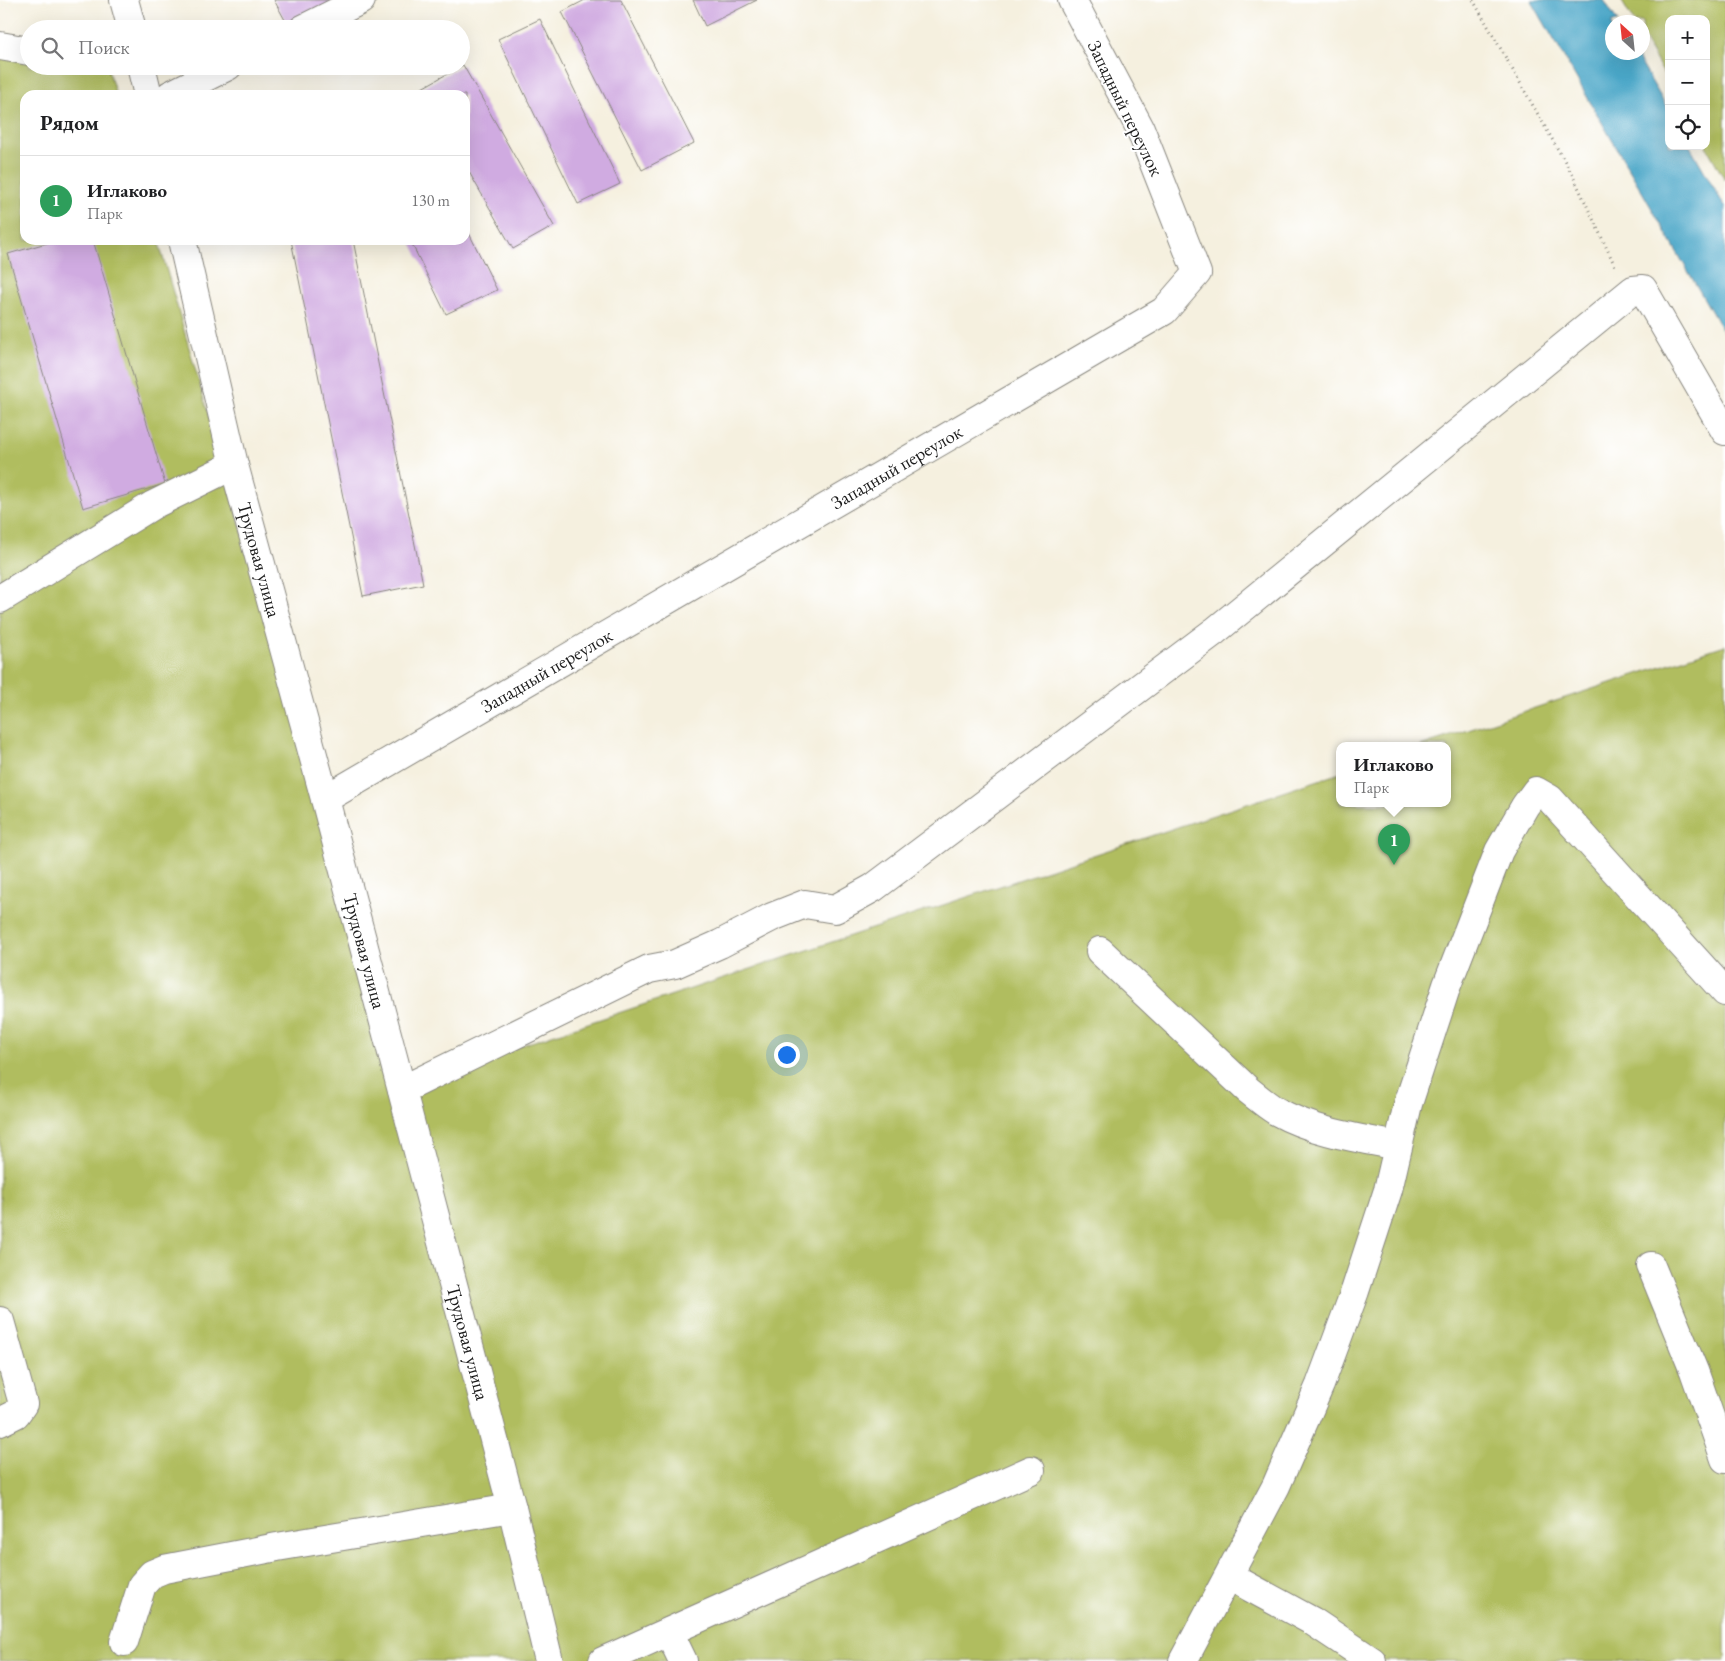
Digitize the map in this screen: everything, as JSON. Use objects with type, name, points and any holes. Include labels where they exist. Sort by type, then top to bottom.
[{"type":"street","points":[[124,0],[130,20]]},
{"type":"street","points":[[322,20],[361,0]]},
{"type":"street","name":"Западный переулок","points":[[326,799],[1164,311],[1197,273],[1140,128],[1072,0]]},
{"type":"street","points":[[0,46],[20,49]]},
{"type":"street","points":[[142,75],[147,90]]},
{"type":"street","points":[[180,90],[210,75]]},
{"type":"street","name":"Трудовая улица","points":[[183,245],[234,465],[326,799],[512,1508],[549,1661]]},
{"type":"street","points":[[402,1090],[649,969],[675,964],[805,904],[835,909],[873,888],[1214,631],[1632,290],[1643,289],[1725,431]]},
{"type":"street","points":[[0,599],[153,505],[234,465]]},
{"type":"street","points":[[1183,1661],[1276,1486],[1320,1385],[1355,1291],[1388,1190],[1408,1104],[1447,985],[1499,851],[1536,791],[1550,799],[1725,992]]},
{"type":"street","points":[[1100,951],[1248,1090],[1275,1110],[1303,1124],[1338,1135],[1398,1146]]},
{"type":"street","points":[[1651,1266],[1694,1371],[1725,1459]]},
{"type":"street","points":[[0,1321],[23,1404],[16,1414],[0,1422]]},
{"type":"street","points":[[603,1661],[1031,1470]]},
{"type":"street","points":[[124,1642],[142,1585],[152,1574],[164,1569],[277,1547],[512,1508]]},
{"type":"street","points":[[1229,1576],[1312,1621],[1372,1661]]},
{"type":"street","points":[[669,1632],[683,1661]]},
{"type":"path","points":[[1473,0],[1573,176],[1628,294]]},
{"type":"green space","points":[[1621,0],[1725,0],[1725,180],[1708,150],[1710,150],[1710,15],[1665,15],[1665,76],[1650,49],[1650,15],[1630,15]]},
{"type":"green space","points":[[0,37],[20,40],[20,75],[110,75],[114,90],[20,90],[20,245],[159,245],[402,1085],[1336,774],[1336,807],[1451,807],[1451,742],[1432,742],[1725,645],[1725,1661],[0,1661]]},
{"type":"water","points":[[1531,0],[1604,0],[1614,15],[1605,15],[1605,60],[1639,60],[1665,104],[1665,150],[1692,150],[1725,207],[1725,335]]},
{"type":"building","points":[[274,0],[363,0],[313,20],[285,20]]},
{"type":"building","points":[[585,0],[621,0],[694,143],[642,170],[562,12]]},
{"type":"building","points":[[693,0],[757,0],[705,26]]},
{"type":"building","points":[[540,19],[620,184],[578,204],[498,39]]},
{"type":"building","points":[[445,75],[469,75],[554,226],[513,249],[470,174],[470,90],[423,90],[422,88]]},
{"type":"building","points":[[470,235],[497,290],[446,314],[412,245],[470,245]]},
{"type":"building","points":[[40,245],[94,245],[165,484],[83,508],[8,254]]},
{"type":"building","points":[[292,245],[354,245],[423,584],[363,596]]},
{"type":"place","name":"Иглаково","points":[[1394,865]]}]
